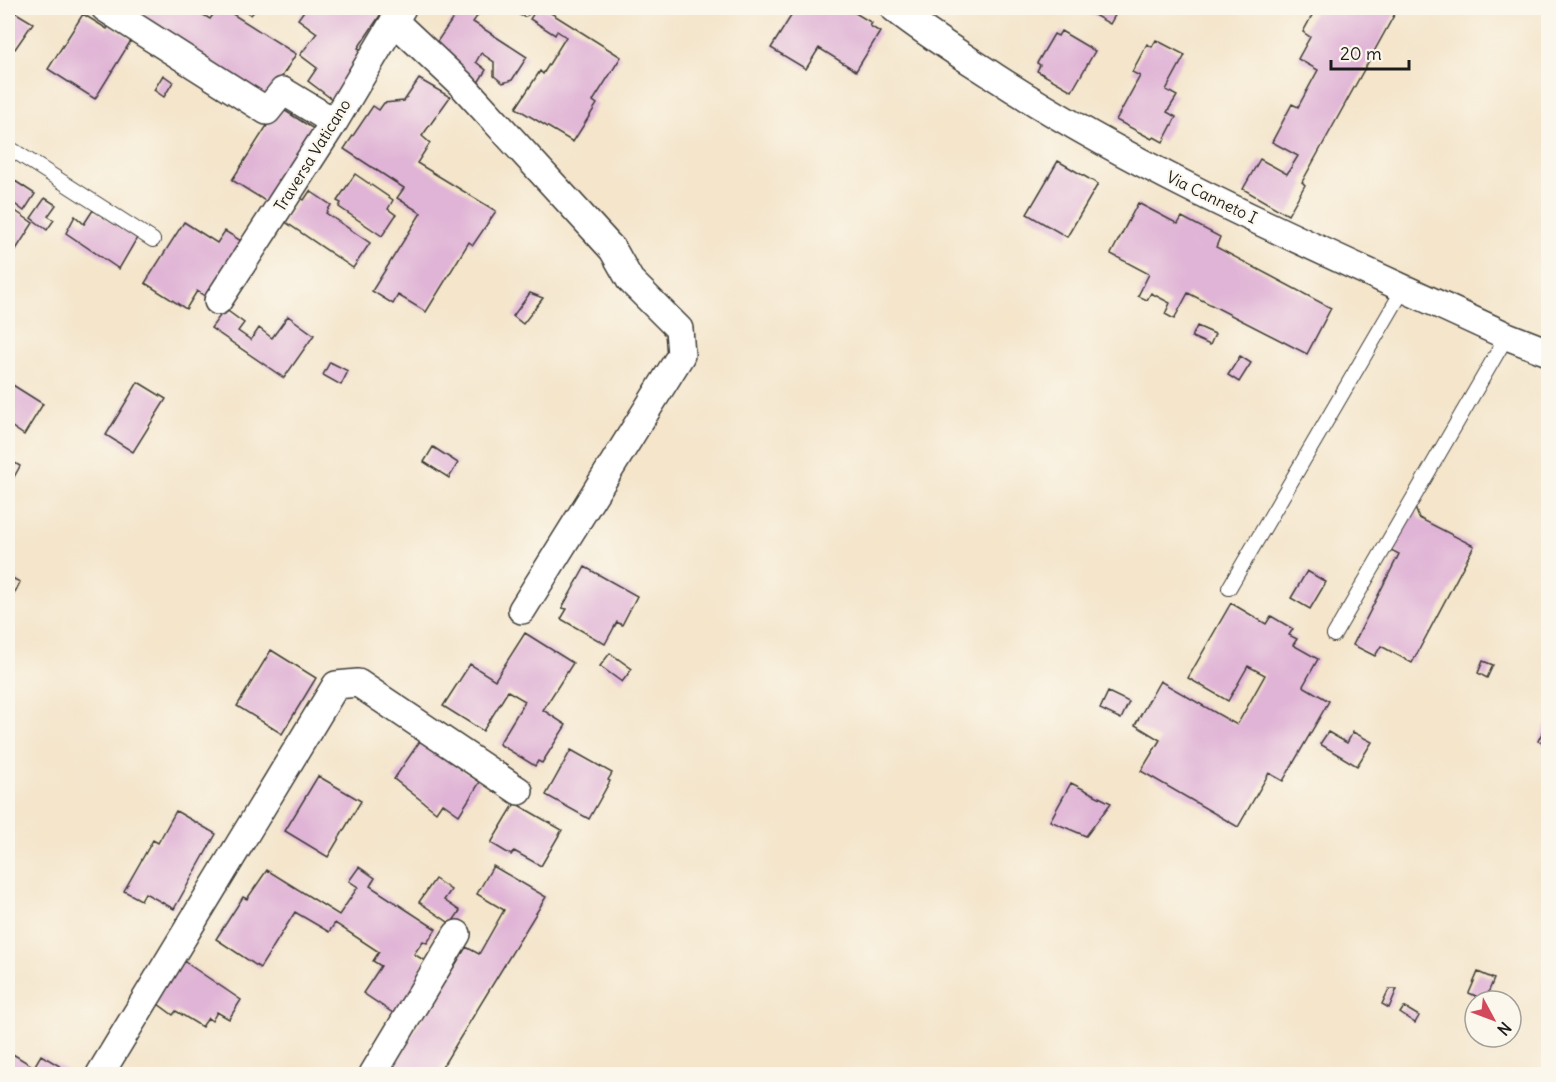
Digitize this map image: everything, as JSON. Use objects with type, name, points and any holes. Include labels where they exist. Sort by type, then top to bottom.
[{"type":"street","points":[[105,8],[267,111],[283,91],[334,122]]},
{"type":"street","name":"Via Canneto I","points":[[894,8],[988,73],[1091,136],[1225,205],[1507,336],[1548,352]]},
{"type":"street","points":[[398,14],[613,250],[630,280],[679,329],[681,355],[522,609]]},
{"type":"street","name":"Traversa Vaticano","points":[[218,302],[334,122],[398,14]]},
{"type":"street","points":[[100,1074],[336,685],[358,683],[519,791]]},
{"type":"street","points":[[373,1074],[457,934]]},
{"type":"lane","points":[[8,147],[153,240]]},
{"type":"lane","points":[[1229,588],[1404,288]]},
{"type":"lane","points":[[1334,635],[1507,336]]},
{"type":"building","points":[[8,8],[33,23],[15,49],[8,44]]},
{"type":"building","points":[[125,8],[192,8],[210,19],[218,8],[223,8],[296,54],[268,99]]},
{"type":"building","points":[[241,8],[257,8],[251,15]]},
{"type":"building","points":[[306,8],[385,8],[358,48],[365,52],[333,100],[308,81],[317,68],[300,55],[317,33],[298,19]]},
{"type":"building","points":[[452,8],[483,8],[473,22],[527,57],[512,80],[503,83],[494,76],[494,62],[481,53],[476,62],[486,70],[476,86],[432,49],[458,11]]},
{"type":"building","points":[[537,8],[543,8],[621,57],[593,101],[597,104],[573,142],[516,108],[540,71],[543,74],[566,37],[557,31],[555,35],[530,19]]},
{"type":"building","points":[[796,8],[812,8],[819,11],[821,8],[847,8],[872,23],[870,26],[880,32],[856,71],[819,48],[806,69],[771,48]]},
{"type":"building","points":[[1088,8],[1119,8],[1110,24],[1087,11]]},
{"type":"building","points":[[1316,8],[1398,8],[1302,182],[1305,185],[1288,215],[1243,189],[1260,159],[1287,174],[1298,156],[1272,142],[1292,104],[1298,107],[1318,70],[1298,59],[1310,37],[1303,32]]},
{"type":"building","points":[[83,14],[107,29],[109,25],[132,39],[95,99],[48,69]]},
{"type":"building","points":[[1061,31],[1095,51],[1072,91],[1037,71],[1040,65],[1037,63],[1054,34],[1058,36]]},
{"type":"building","points":[[1156,40],[1185,55],[1166,90],[1177,96],[1167,112],[1176,117],[1163,142],[1154,137],[1152,139],[1116,120],[1140,76],[1132,72],[1147,44],[1152,47]]},
{"type":"building","points":[[163,75],[173,82],[164,97],[154,90]]},
{"type":"building","points":[[419,79],[450,97],[422,136],[430,143],[417,163],[496,211],[473,245],[469,242],[426,312],[398,295],[393,304],[372,291],[421,213],[397,198],[404,188],[344,149],[373,106],[379,110],[384,103],[404,101]]},
{"type":"building","points":[[279,107],[317,131],[270,204],[232,180]]},
{"type":"building","points":[[1058,161],[1098,184],[1067,237],[1027,214]]},
{"type":"building","points":[[355,174],[393,200],[388,209],[396,215],[382,236],[339,207],[341,203],[337,201]]},
{"type":"building","points":[[15,181],[35,194],[24,211],[8,199],[8,193]]},
{"type":"building","points":[[310,191],[331,205],[326,213],[370,243],[353,268],[284,221],[301,198],[304,200]]},
{"type":"building","points":[[45,198],[56,205],[48,216],[54,220],[47,230],[31,218]]},
{"type":"building","points":[[1138,203],[1178,224],[1182,217],[1220,237],[1216,247],[1331,308],[1307,354],[1188,293],[1174,319],[1165,314],[1170,303],[1151,293],[1147,300],[1138,296],[1149,274],[1111,254]]},
{"type":"building","points":[[8,206],[33,223],[8,262]]},
{"type":"building","points":[[93,210],[137,238],[119,269],[66,233],[75,216],[84,224]]},
{"type":"building","points":[[184,222],[217,243],[225,231],[246,244],[211,300],[197,291],[186,309],[145,283]]},
{"type":"building","points":[[530,293],[543,298],[523,324],[513,316]]},
{"type":"building","points":[[225,309],[244,323],[238,331],[251,340],[259,328],[272,338],[288,316],[314,335],[284,378],[211,328]]},
{"type":"building","points":[[1197,326],[1215,334],[1210,345],[1192,337]]},
{"type":"building","points":[[1240,356],[1251,363],[1239,382],[1228,375]]},
{"type":"building","points":[[330,362],[348,371],[341,385],[323,375]]},
{"type":"building","points":[[8,382],[43,404],[24,435],[8,424]]},
{"type":"building","points":[[138,382],[166,399],[133,452],[106,435]]},
{"type":"building","points":[[433,447],[458,463],[449,478],[424,462]]},
{"type":"building","points":[[8,459],[20,466],[8,488]]},
{"type":"building","points":[[1414,505],[1419,518],[1474,546],[1412,663],[1381,646],[1375,656],[1353,645],[1399,554],[1391,550]]},
{"type":"building","points":[[585,567],[637,596],[622,625],[617,622],[605,644],[561,619],[567,609],[562,608]]},
{"type":"building","points":[[1307,571],[1326,582],[1310,609],[1291,598]]},
{"type":"building","points":[[8,576],[20,582],[14,594],[8,591]]},
{"type":"building","points":[[1231,603],[1266,624],[1271,616],[1293,629],[1289,635],[1297,639],[1293,645],[1318,659],[1303,686],[1329,701],[1283,781],[1269,773],[1238,827],[1141,771],[1160,740],[1135,725],[1160,681],[1237,725],[1265,675],[1248,666],[1228,701],[1188,678]]},
{"type":"building","points":[[525,633],[573,663],[543,710],[566,725],[542,763],[538,761],[535,766],[499,744],[525,701],[508,691],[483,731],[443,706],[470,664],[495,680]]},
{"type":"building","points":[[271,650],[316,678],[282,734],[237,706]]},
{"type":"building","points":[[610,653],[632,669],[622,682],[600,666]]},
{"type":"building","points":[[1483,661],[1493,665],[1487,678],[1478,673]]},
{"type":"building","points":[[1108,692],[1129,702],[1121,719],[1100,709]]},
{"type":"building","points":[[1548,721],[1548,746],[1538,741]]},
{"type":"building","points":[[1328,732],[1347,743],[1353,732],[1372,742],[1357,766],[1320,744]]},
{"type":"building","points":[[420,741],[480,782],[459,815],[442,803],[436,812],[394,779]]},
{"type":"building","points":[[571,750],[612,773],[589,819],[546,795]]},
{"type":"building","points":[[318,776],[361,801],[328,857],[285,831]]},
{"type":"building","points":[[1071,783],[1111,803],[1086,836],[1050,821]]},
{"type":"building","points":[[515,803],[562,830],[541,866],[514,851],[511,855],[491,843]]},
{"type":"building","points":[[176,811],[216,834],[174,909],[145,893],[141,900],[124,891],[153,840],[158,843]]},
{"type":"building","points":[[493,866],[546,897],[438,1074],[388,1074],[466,947],[479,954],[504,910],[477,894]]},
{"type":"building","points":[[359,867],[375,878],[370,886],[436,929],[427,943],[423,941],[414,954],[425,961],[421,967],[429,972],[399,1017],[363,993],[381,966],[373,961],[379,952],[335,923],[329,932],[295,912],[260,968],[216,939],[243,897],[247,899],[267,870],[339,915],[358,887],[349,881]]},
{"type":"building","points":[[435,879],[451,890],[444,900],[460,911],[451,924],[419,902]]},
{"type":"building","points":[[182,960],[241,1000],[229,1019],[217,1012],[212,1021],[208,1018],[202,1027],[176,1011],[173,1015],[154,1001]]},
{"type":"building","points":[[1478,972],[1494,979],[1490,989],[1471,989]]},
{"type":"building","points":[[1389,989],[1397,989],[1389,1008],[1382,1004]]},
{"type":"building","points":[[1404,1007],[1419,1016],[1415,1023],[1400,1013]]},
{"type":"building","points":[[11,1053],[34,1067],[41,1055],[73,1074],[8,1074],[8,1058]]}]
